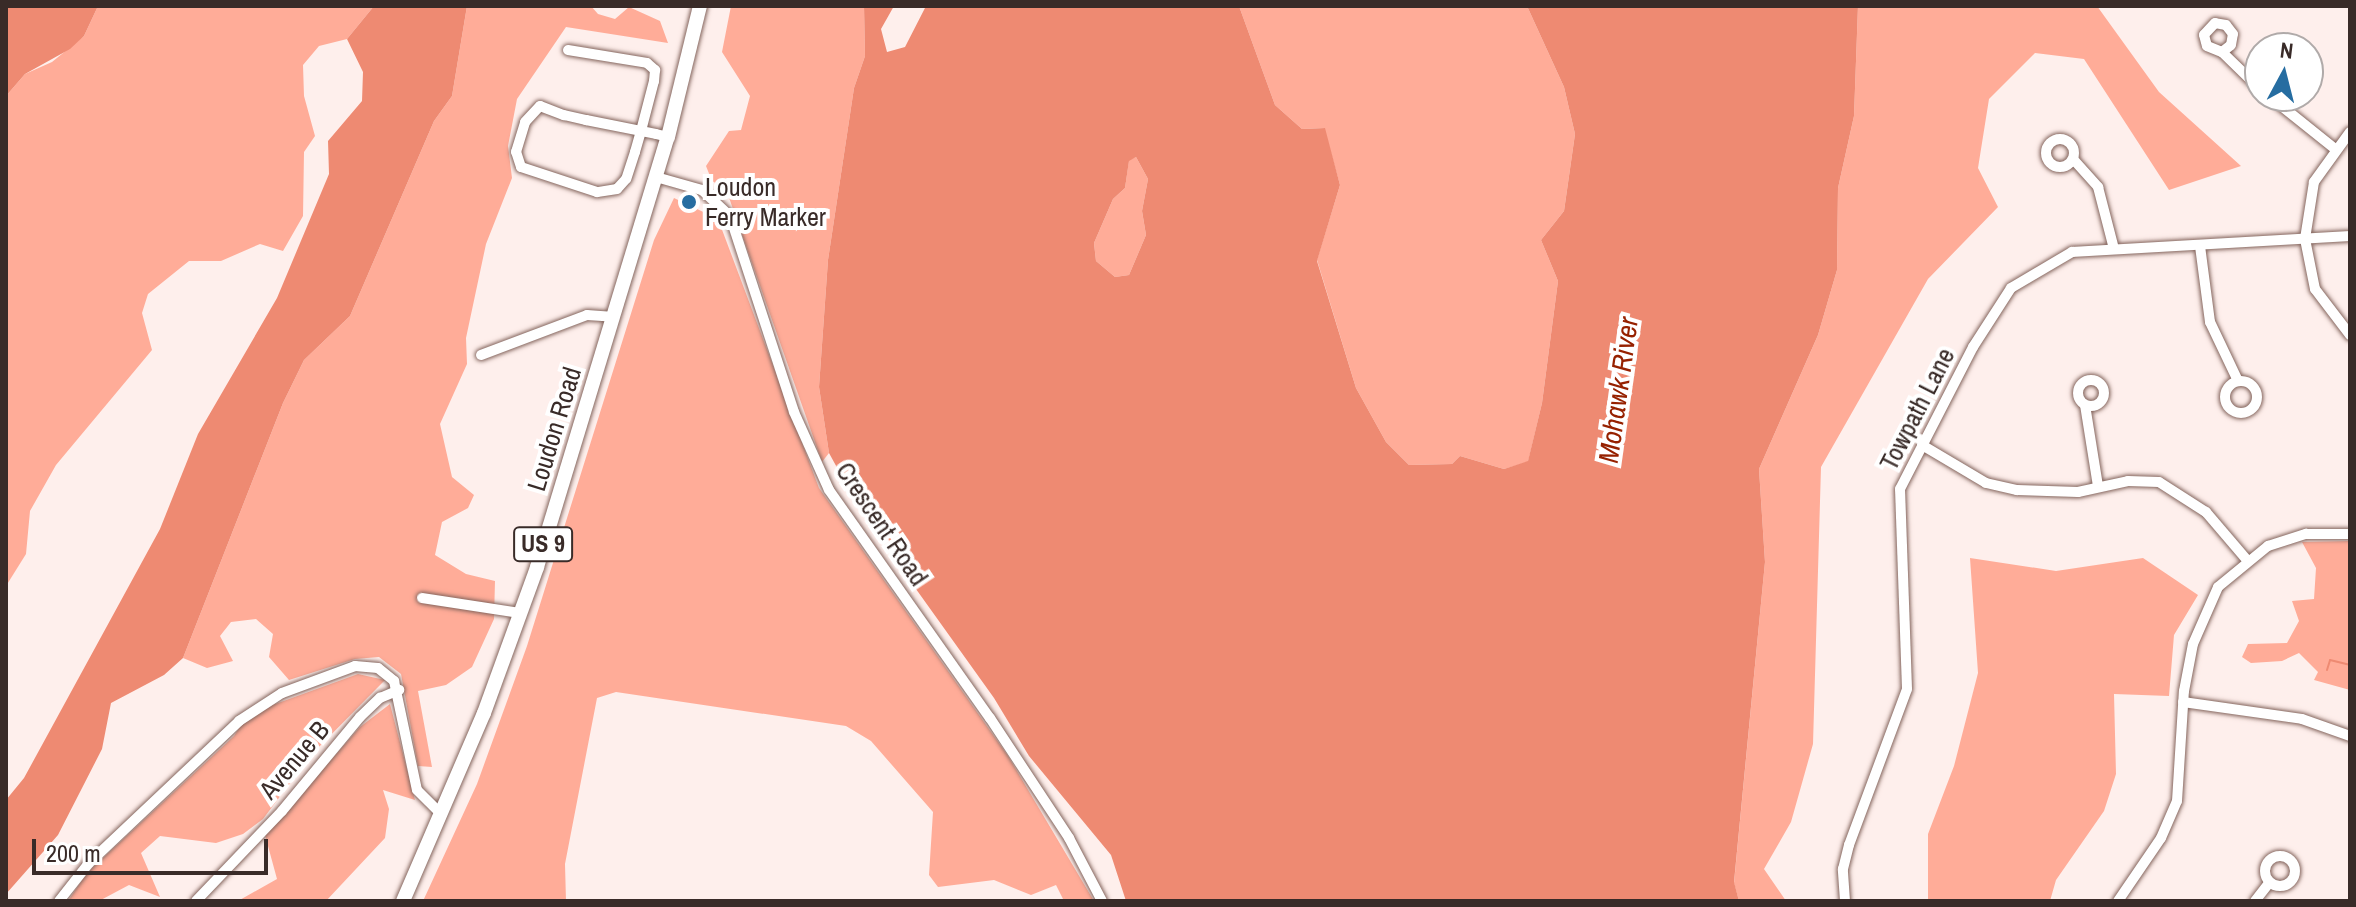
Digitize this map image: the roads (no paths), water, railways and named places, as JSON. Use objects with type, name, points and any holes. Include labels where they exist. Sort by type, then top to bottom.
[{"type":"main road","name":"Loudon Road","points":[[403,901],[520,613],[668,137],[700,6]]},
{"type":"street","points":[[568,50],[653,67],[641,131],[626,179],[608,192],[585,191],[530,174],[516,161],[528,114],[540,106],[641,131],[668,137]]},
{"type":"street","points":[[2222,52],[2244,73]]},
{"type":"street","points":[[2289,112],[2334,148]]},
{"type":"street","points":[[2350,132],[2334,148],[2311,192],[2305,239],[2315,289],[2350,335]]},
{"type":"street","points":[[2073,159],[2098,187],[2114,249]]},
{"type":"street","name":"Crescent Road","points":[[656,177],[702,190],[730,216],[794,412],[829,490],[990,718],[1069,838],[1102,901]]},
{"type":"street","name":"Towpath Lane","points":[[1845,901],[1843,869],[1849,845],[1907,689],[1898,512],[1900,489],[1973,347],[2011,288],[2057,258],[2114,249],[2350,236]]},
{"type":"street","points":[[2200,246],[2210,322],[2238,381]]},
{"type":"street","points":[[481,355],[587,315],[614,317]]},
{"type":"street","points":[[2085,405],[2098,486]]},
{"type":"street","points":[[1922,445],[1986,483],[2050,493],[2148,480],[2172,487],[2206,512],[2247,560]]},
{"type":"street","points":[[2118,901],[2165,830],[2177,801],[2183,702],[2205,610],[2223,581],[2247,560],[2293,537],[2350,534]]},
{"type":"street","points":[[422,598],[520,613]]},
{"type":"street","points":[[59,901],[89,863],[206,750],[282,693],[355,666],[378,668],[399,690],[417,790],[440,813]]},
{"type":"street","name":"Avenue B","points":[[196,901],[282,811],[344,733],[380,698],[399,690]]},
{"type":"street","points":[[2183,702],[2302,719],[2350,736]]},
{"type":"street","points":[[2255,901],[2270,882]]},
{"type":"water","points":[[6,6],[98,6],[84,36],[70,49],[25,74],[6,96]]},
{"type":"water","points":[[374,6],[467,6],[452,96],[434,121],[350,316],[304,360],[283,403],[183,658],[164,675],[111,703],[102,749],[58,835],[6,894],[6,800],[24,778],[160,529],[198,434],[277,298],[329,174],[328,141],[362,101],[363,72],[347,39]]},
{"type":"water","name":"Mohawk River","points":[[864,6],[894,6],[881,29],[887,52],[905,47],[926,6],[1239,6],[1275,105],[1302,129],[1325,128],[1340,185],[1317,261],[1356,388],[1386,442],[1409,465],[1452,464],[1460,456],[1504,469],[1528,461],[1542,403],[1558,281],[1541,240],[1564,211],[1575,134],[1564,87],[1527,6],[1858,6],[1854,116],[1838,188],[1837,270],[1818,335],[1759,469],[1765,562],[1734,882],[1739,901],[1126,901],[1111,855],[1029,756],[994,698],[863,515],[829,453],[819,387],[828,260],[854,88],[865,56]],"holes":[[[1136,157],[1148,179],[1142,211],[1146,235],[1129,275],[1115,277],[1096,261],[1094,243],[1113,199],[1125,188],[1129,161]]]},
{"type":"waterway","points":[[2327,670],[2330,660],[2350,665]]},
{"type":"place","name":"Loudon Ferry Marker","points":[[689,202]]}]
